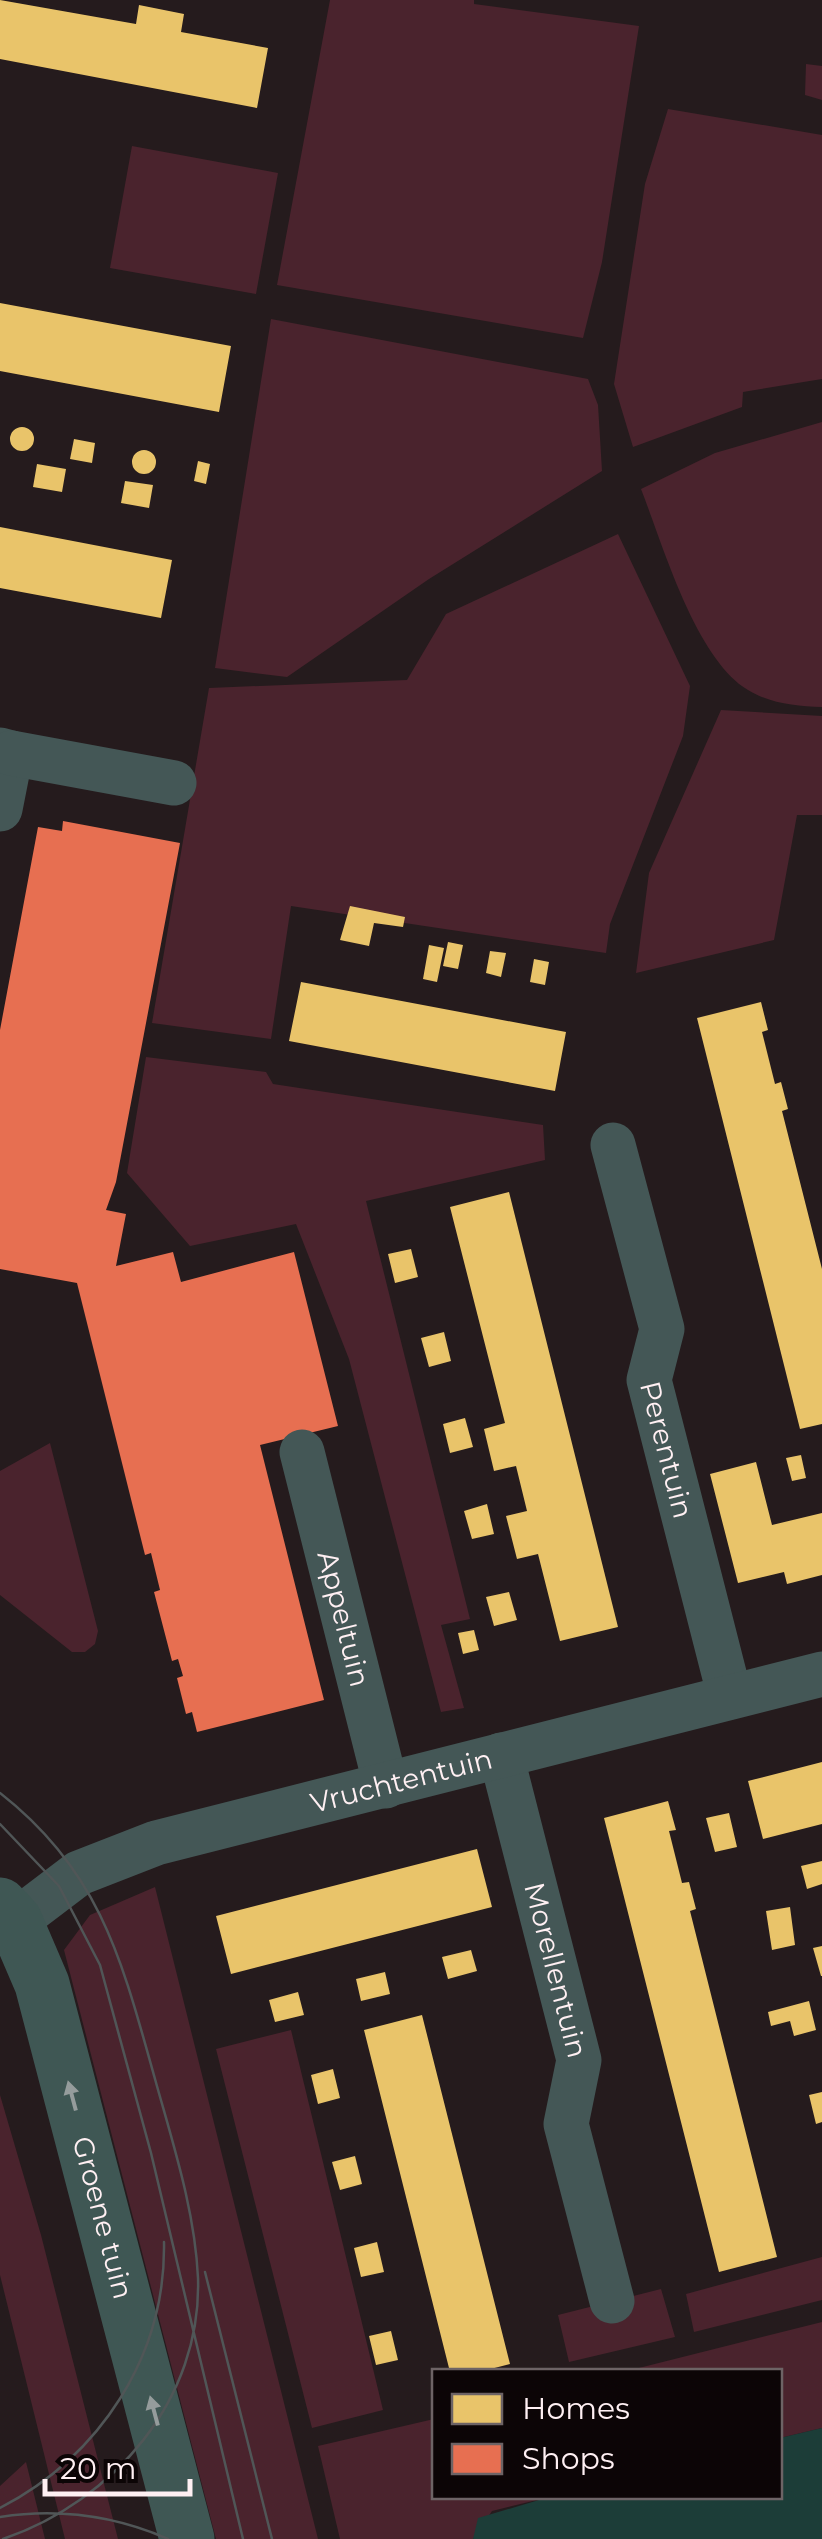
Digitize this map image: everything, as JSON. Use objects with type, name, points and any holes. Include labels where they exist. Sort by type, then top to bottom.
[{"type":"street","points":[[0,809],[6,752],[174,783]]},
{"type":"street","name":"Perentuin","points":[[613,1145],[662,1329],[649,1380],[730,1697]]},
{"type":"street","name":"Appeltuin","points":[[302,1452],[386,1786]]},
{"type":"street","name":"Vruchtentuin","points":[[5,1920],[79,1873],[125,1854],[822,1674]]},
{"type":"street","name":"Morellentuin","points":[[500,1755],[579,2060],[566,2124],[612,2301]]},
{"type":"street","name":"Groene tuin","points":[[5,1920],[42,1984],[187,2539]]},
{"type":"street","name":"Groene tuin","points":[[0,1976],[89,2302],[148,2539]]},
{"type":"shaded area","points":[[330,0],[474,0],[474,4],[639,26],[602,262],[583,338],[277,285]]},
{"type":"shaded area","points":[[806,64],[822,66],[822,100],[805,95]]},
{"type":"shaded area","points":[[668,109],[822,135],[822,379],[743,392],[742,407],[633,447],[614,384],[645,184]]},
{"type":"shaded area","points":[[132,146],[278,173],[256,294],[110,268]]},
{"type":"shaded area","points":[[271,319],[588,379],[598,405],[602,471],[429,579],[287,677],[215,668]]},
{"type":"shaded area","points":[[822,422],[822,707],[766,698],[748,690],[729,674],[712,653],[683,598],[641,489],[715,453]]},
{"type":"shaded area","points":[[618,534],[690,686],[683,736],[610,924],[606,953],[291,906],[271,1039],[152,1023],[209,688],[407,680],[446,614]]},
{"type":"shaded area","points":[[721,710],[822,716],[822,815],[797,815],[774,940],[636,973],[649,873]]},
{"type":"shaded area","points":[[146,1057],[266,1072],[273,1084],[543,1125],[545,1160],[366,1201],[470,1619],[441,1625],[464,1708],[441,1712],[349,1359],[296,1224],[190,1246],[127,1173]]},
{"type":"shaded area","points":[[50,1443],[98,1631],[95,1644],[85,1652],[72,1652],[0,1595],[0,1471]]},
{"type":"shaded area","points":[[155,1887],[318,2539],[216,2539],[64,1950],[90,1915]]},
{"type":"shaded area","points":[[291,2030],[383,2410],[312,2428],[216,2049]]},
{"type":"shaded area","points":[[0,2095],[41,2235],[118,2539],[65,2539],[0,2275]]},
{"type":"shaded area","points":[[822,2257],[822,2300],[694,2332],[686,2294]]},
{"type":"shaded area","points":[[661,2289],[675,2337],[569,2362],[558,2315]]},
{"type":"shaded area","points":[[822,2322],[822,2428],[782,2438],[782,2369],[635,2369]]},
{"type":"shaded area","points":[[432,2419],[432,2499],[541,2499],[492,2511],[473,2539],[340,2539],[318,2446]]},
{"type":"shaded area","points":[[822,2428],[822,2539],[473,2539],[478,2518],[542,2499],[782,2499],[782,2438]]},
{"type":"shaded area","points":[[26,2462],[45,2539],[0,2539],[0,2486]]},
{"type":"building: Homes","points":[[0,0],[136,24],[139,5],[184,14],[181,32],[268,48],[257,108],[0,59]]},
{"type":"building: Homes","points":[[0,303],[231,346],[219,412],[0,371]]},
{"type":"building: Homes","points":[[22,427],[31,430],[31,448],[22,451],[13,448],[10,439],[13,430]]},
{"type":"building: Homes","points":[[74,439],[95,443],[92,463],[70,459]]},
{"type":"building: Homes","points":[[144,450],[153,453],[153,471],[144,474],[135,471],[132,462],[135,453]]},
{"type":"building: Homes","points":[[198,461],[210,464],[206,484],[194,481]]},
{"type":"building: Homes","points":[[37,464],[66,469],[62,492],[33,487]]},
{"type":"building: Homes","points":[[125,481],[153,485],[149,508],[121,503]]},
{"type":"building: Homes","points":[[0,527],[172,560],[161,618],[0,588]]},
{"type":"building: Homes","points":[[350,906],[405,917],[403,927],[374,923],[369,946],[340,940]]},
{"type":"building: Homes","points":[[448,942],[463,945],[458,969],[443,966]]},
{"type":"building: Homes","points":[[429,945],[444,948],[437,982],[423,979]]},
{"type":"building: Homes","points":[[490,951],[506,953],[501,977],[486,973]]},
{"type":"building: Homes","points":[[534,959],[549,962],[545,985],[530,982]]},
{"type":"building: Homes","points":[[301,982],[566,1032],[555,1091],[289,1041]]},
{"type":"building: Homes","points":[[761,1002],[768,1030],[762,1032],[775,1084],[781,1082],[788,1109],[782,1111],[822,1269],[822,1424],[800,1429],[697,1018]]},
{"type":"building: Homes","points":[[509,1192],[618,1627],[560,1641],[538,1554],[517,1559],[506,1516],[527,1511],[516,1466],[494,1471],[484,1429],[505,1423],[450,1207]]},
{"type":"building: Homes","points":[[411,1249],[418,1277],[395,1283],[388,1254]]},
{"type":"building: Homes","points":[[444,1332],[451,1361],[429,1367],[421,1338]]},
{"type":"building: Homes","points":[[465,1418],[473,1447],[450,1453],[443,1424]]},
{"type":"building: Homes","points":[[801,1455],[806,1478],[792,1481],[786,1458]]},
{"type":"building: Homes","points":[[756,1462],[772,1525],[822,1513],[822,1575],[787,1584],[784,1572],[738,1583],[710,1474]]},
{"type":"building: Homes","points":[[487,1504],[494,1534],[472,1539],[464,1511]]},
{"type":"building: Homes","points":[[509,1592],[517,1620],[494,1626],[486,1597]]},
{"type":"building: Homes","points":[[474,1630],[479,1650],[463,1654],[458,1633]]},
{"type":"building: Homes","points":[[822,1762],[822,1824],[763,1839],[748,1781]]},
{"type":"building: Homes","points":[[668,1801],[676,1830],[669,1831],[682,1883],[689,1882],[696,1909],[690,1911],[777,2257],[719,2272],[604,1818]]},
{"type":"building: Homes","points":[[729,1813],[737,1847],[715,1852],[706,1818]]},
{"type":"building: Homes","points":[[477,1849],[492,1907],[231,1974],[216,1916]]},
{"type":"building: Homes","points":[[822,1861],[822,1884],[807,1889],[801,1866]]},
{"type":"building: Homes","points":[[790,1907],[795,1945],[772,1950],[766,1911]]},
{"type":"building: Homes","points":[[822,1946],[822,1976],[821,1976],[813,1948]]},
{"type":"building: Homes","points":[[471,1950],[477,1971],[448,1979],[442,1957]]},
{"type":"building: Homes","points":[[385,1972],[390,1994],[361,2001],[356,1979]]},
{"type":"building: Homes","points":[[298,1992],[304,2015],[275,2022],[269,2000]]},
{"type":"building: Homes","points":[[809,2001],[816,2030],[794,2036],[790,2021],[771,2026],[768,2012]]},
{"type":"building: Homes","points":[[422,2015],[510,2364],[491,2369],[449,2369],[364,2030]]},
{"type":"building: Homes","points":[[333,2069],[340,2098],[318,2104],[311,2075]]},
{"type":"building: Homes","points":[[822,2092],[822,2122],[816,2124],[809,2095]]},
{"type":"building: Homes","points":[[355,2156],[362,2184],[340,2190],[332,2162]]},
{"type":"building: Homes","points":[[377,2242],[384,2272],[361,2277],[354,2248]]},
{"type":"building: Homes","points":[[391,2331],[398,2360],[376,2365],[369,2336]]},
{"type":"building: Shops","points":[[63,821],[180,843],[116,1182],[106,1210],[126,1214],[116,1266],[173,1252],[181,1282],[294,1252],[338,1426],[260,1445],[324,1700],[197,1732],[192,1712],[186,1714],[177,1678],[183,1676],[178,1659],[172,1661],[154,1592],[160,1590],[151,1553],[145,1555],[77,1283],[0,1269],[0,1030],[38,827],[62,831]]},
{"type":"tram line","points":[[0,1793],[62,1854],[85,1887],[118,1957],[182,2178],[198,2278],[195,2322],[185,2364],[167,2404],[144,2440],[115,2472],[81,2499],[43,2522],[3,2539]]},
{"type":"tram line","points":[[0,1824],[59,1886],[100,1965],[151,2153],[243,2539]]},
{"type":"tram line","points":[[0,2508],[68,2461],[120,2398],[139,2363],[153,2324],[162,2284],[164,2242]]},
{"type":"tram line","points":[[205,2272],[272,2539]]},
{"type":"tram line","points":[[0,2517],[43,2513],[86,2516],[127,2524],[168,2539]]}]
